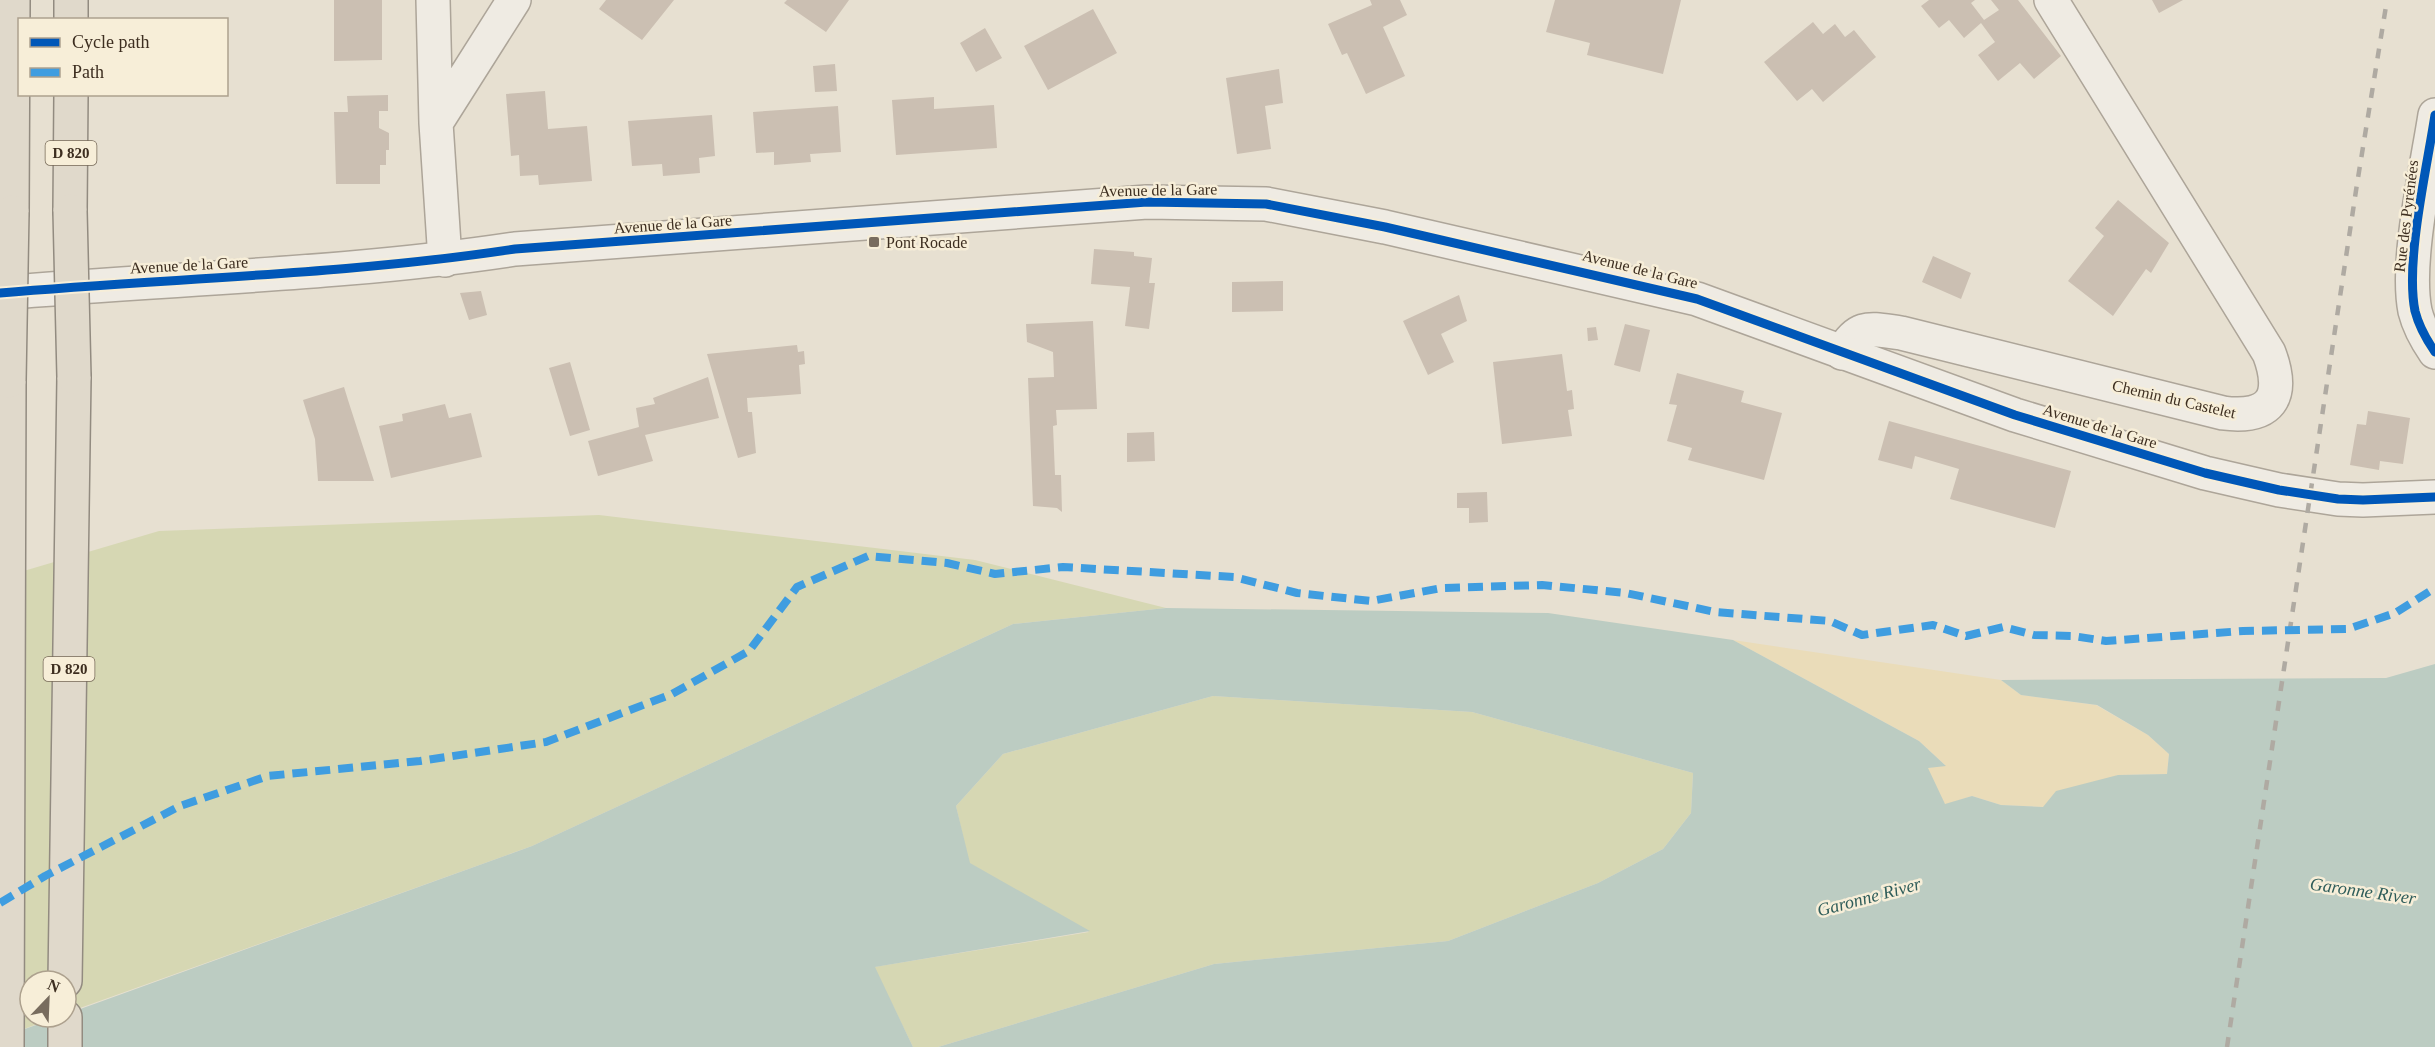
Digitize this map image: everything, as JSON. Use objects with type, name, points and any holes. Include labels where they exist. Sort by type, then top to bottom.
[{"type":"highway","points":[[7,1047],[9,381],[13,0]]},
{"type":"highway","points":[[71,0],[71,18]]},
{"type":"highway","name":"D 820","points":[[65,969],[74,378],[70,211],[71,96]]},
{"type":"highway","points":[[65,1029],[65,1047]]},
{"type":"street","points":[[433,0],[436,123],[445,260]]},
{"type":"street","points":[[436,123],[514,0]]},
{"type":"street","name":"Chemin du Castelet","points":[[1842,353],[1850,338],[1865,328],[1900,333],[2223,413],[2253,414],[2264,408],[2272,398],[2276,386],[2276,371],[2269,353],[2051,0]]},
{"type":"street","name":"Rue des Pyrénées","points":[[2435,116],[2420,216],[2413,294],[2421,329],[2435,352]]},
{"type":"street","name":"Avenue de la Gare","points":[[0,293],[109,284],[284,275],[445,260],[515,249],[1147,202],[1266,204],[1396,229],[1697,299],[2015,415],[2205,474],[2279,490],[2363,500],[2435,497]]},
{"type":"green space","points":[[599,515],[975,560],[1166,608],[1013,624],[532,846],[78,1009],[78,969],[18,969],[18,1029],[24,1029],[0,1038],[0,578],[159,531]]},
{"type":"green space","points":[[1213,696],[1472,712],[1693,773],[1691,813],[1663,849],[1598,883],[1448,941],[1214,964],[938,1047],[913,1047],[874,967],[1089,932],[969,863],[956,806],[1003,754]]},
{"type":"sand","points":[[1733,640],[2001,680],[2021,695],[2096,705],[2148,735],[2169,754],[2167,774],[2118,775],[2044,807],[2001,805],[1972,796],[1945,805],[1927,768],[1945,765],[1919,741]]},
{"type":"water","name":"Garonne River","points":[[1166,608],[1548,613],[1733,640],[1919,741],[1946,766],[1928,768],[1945,804],[1972,796],[2001,805],[2043,807],[2056,791],[2118,775],[2167,774],[2169,754],[2148,735],[2097,705],[2021,695],[2001,680],[2386,678],[2435,664],[2435,1047],[938,1047],[1214,964],[1448,941],[1598,883],[1663,849],[1691,813],[1693,773],[1472,712],[1213,696],[1003,754],[956,806],[970,863],[1090,931],[875,967],[913,1047],[0,1047],[0,1038],[25,1029],[78,1029],[78,1010],[532,846],[1013,624]]},
{"type":"building","points":[[334,0],[382,0],[382,60],[334,61]]},
{"type":"building","points":[[606,0],[674,0],[642,40],[599,9]]},
{"type":"building","points":[[787,0],[849,0],[826,32],[784,3]]},
{"type":"building","points":[[1370,0],[1400,0],[1407,15],[1383,27],[1405,76],[1366,94],[1347,53],[1342,55],[1328,24],[1372,5]]},
{"type":"building","points":[[1555,0],[1681,0],[1663,74],[1587,55],[1590,43],[1546,32]]},
{"type":"building","points":[[1929,0],[1975,0],[1971,3],[1984,20],[1999,10],[1991,0],[2018,0],[2061,56],[2034,79],[2020,63],[1998,81],[1978,55],[1995,42],[1981,23],[1964,38],[1949,20],[1939,28],[1921,6]]},
{"type":"building","points":[[2152,0],[2183,0],[2159,13]]},
{"type":"building","points":[[1093,9],[1117,53],[1048,90],[1024,46]]},
{"type":"building","points":[[1813,22],[1823,34],[1835,24],[1845,37],[1854,30],[1876,57],[1823,102],[1812,89],[1797,101],[1764,62]]},
{"type":"building","points":[[985,28],[1002,58],[976,72],[960,43]]},
{"type":"building","points":[[835,64],[837,91],[815,92],[813,66]]},
{"type":"building","points":[[1279,69],[1283,103],[1265,106],[1271,149],[1237,154],[1226,78]]},
{"type":"building","points":[[545,91],[548,129],[587,126],[592,181],[539,185],[538,175],[520,176],[519,155],[511,156],[506,94]]},
{"type":"building","points":[[388,95],[388,111],[379,111],[379,128],[389,133],[386,165],[380,165],[380,184],[336,184],[334,112],[348,112],[347,96]]},
{"type":"building","points":[[934,97],[934,109],[994,105],[997,148],[896,155],[892,100]]},
{"type":"building","points":[[838,106],[841,152],[810,154],[811,162],[774,165],[774,152],[756,153],[753,112]]},
{"type":"building","points":[[712,115],[715,156],[699,158],[700,173],[663,176],[662,164],[632,166],[628,121]]},
{"type":"building","points":[[2118,200],[2169,243],[2151,273],[2146,269],[2113,316],[2068,281],[2104,236],[2095,228]]},
{"type":"building","points":[[1094,249],[1134,252],[1134,256],[1152,258],[1149,283],[1155,283],[1149,329],[1125,326],[1130,287],[1091,284]]},
{"type":"building","points":[[1933,256],[1971,273],[1961,299],[1922,282]]},
{"type":"building","points":[[1283,281],[1283,311],[1232,312],[1232,282]]},
{"type":"building","points":[[481,291],[487,315],[469,320],[460,293]]},
{"type":"building","points":[[1459,295],[1467,321],[1441,334],[1454,362],[1428,375],[1403,321]]},
{"type":"building","points":[[1093,321],[1097,409],[1056,410],[1057,425],[1053,426],[1055,475],[1061,475],[1062,512],[1057,508],[1033,506],[1028,378],[1054,377],[1053,352],[1027,342],[1026,324]]},
{"type":"building","points":[[1625,324],[1650,330],[1640,372],[1614,365]]},
{"type":"building","points":[[1596,327],[1598,340],[1588,341],[1587,328]]},
{"type":"building","points":[[797,345],[798,352],[804,351],[805,364],[799,365],[801,394],[747,398],[748,412],[752,412],[756,453],[738,458],[707,354]]},
{"type":"building","points":[[1562,354],[1567,391],[1572,390],[1574,409],[1568,410],[1572,436],[1502,444],[1493,362]]},
{"type":"building","points":[[570,362],[590,430],[570,436],[549,368]]},
{"type":"building","points":[[1677,373],[1744,391],[1741,402],[1782,413],[1764,480],[1688,460],[1692,448],[1667,441],[1677,405],[1669,404]]},
{"type":"building","points":[[708,377],[719,418],[645,435],[653,461],[598,476],[588,441],[639,427],[636,408],[655,404],[653,398]]},
{"type":"building","points":[[344,387],[374,481],[318,481],[315,439],[303,400]]},
{"type":"building","points":[[445,404],[449,418],[471,413],[482,457],[391,478],[379,426],[403,421],[402,414]]},
{"type":"building","points":[[2368,411],[2410,418],[2403,464],[2380,461],[2379,470],[2350,465],[2357,424],[2366,425]]},
{"type":"building","points":[[1889,421],[2071,471],[2055,528],[1950,499],[1959,469],[1915,456],[1912,469],[1878,460]]},
{"type":"building","points":[[1154,432],[1155,461],[1127,462],[1127,433]]},
{"type":"building","points":[[1487,492],[1488,522],[1469,523],[1469,508],[1457,508],[1457,493]]},
{"type":"railway","points":[[2227,1047],[2357,184],[2387,0]]},
{"type":"marked path","points":[[0,903],[45,876],[180,806],[268,776],[420,761],[546,742],[672,694],[749,651],[797,587],[868,556],[947,563],[995,574],[1063,567],[1234,577],[1297,593],[1371,601],[1442,588],[1542,585],[1626,593],[1715,612],[1830,621],[1862,635],[1933,625],[1966,636],[2003,627],[2034,635],[2073,636],[2106,641],[2243,631],[2348,629],[2395,613],[2435,588]]},
{"type":"cycle path","points":[[2435,115],[2413,267],[2415,311],[2426,338],[2435,352]]},
{"type":"cycle path","points":[[0,293],[387,265],[515,249],[1147,202],[1266,204],[1385,227],[1697,299],[2015,415],[2205,473],[2279,490],[2338,499],[2435,497]]},
{"type":"place","name":"Pont Rocade","points":[[874,242]]}]
